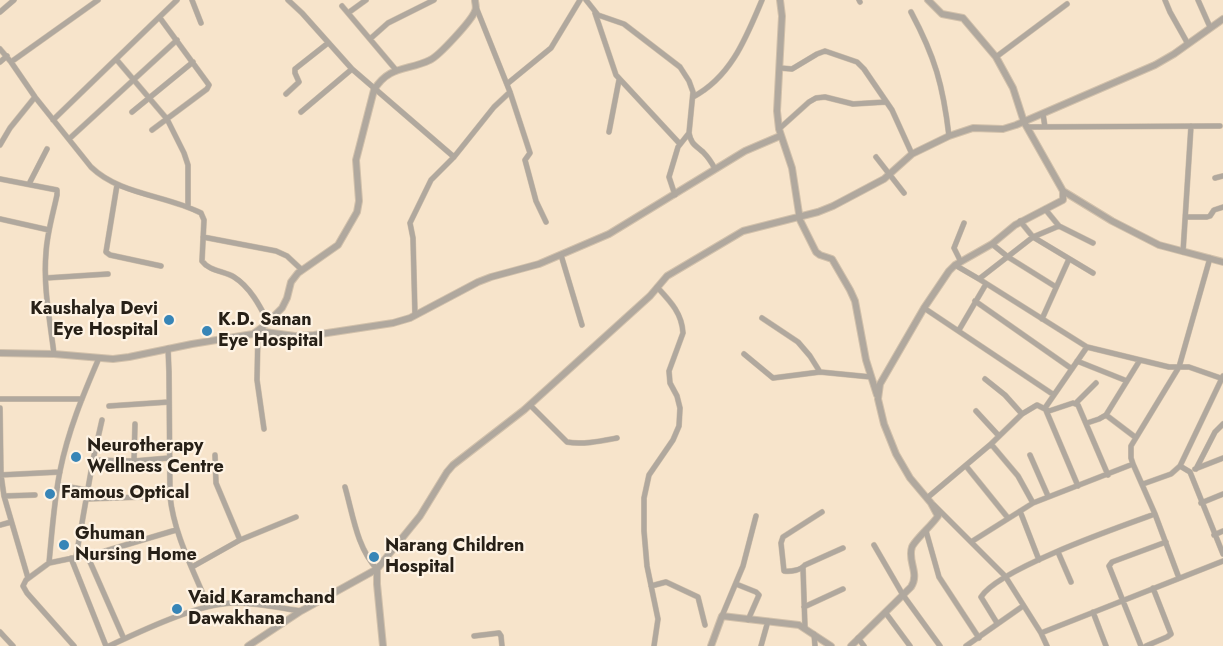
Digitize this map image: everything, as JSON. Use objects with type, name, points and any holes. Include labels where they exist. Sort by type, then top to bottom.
[{"type":"street","points":[[0,12],[14,0]]},
{"type":"street","points":[[11,62],[98,0]]},
{"type":"street","points":[[53,120],[177,0]]},
{"type":"street","points":[[192,0],[201,23]]},
{"type":"street","points":[[288,0],[302,13],[352,70],[454,157]]},
{"type":"street","points":[[348,13],[366,0]]},
{"type":"street","points":[[370,39],[388,23],[434,0]]},
{"type":"street","points":[[474,0],[510,92],[530,152],[525,160],[535,198],[546,222]]},
{"type":"street","points":[[507,84],[551,48],[580,0]]},
{"type":"street","points":[[586,0],[595,12],[611,66],[619,80],[680,144]]},
{"type":"street","points":[[693,97],[709,88],[732,62],[742,46],[762,0]]},
{"type":"street","points":[[780,0],[782,16],[777,112],[779,132],[792,168],[799,216],[816,252],[832,259],[853,296],[870,377],[884,424],[896,454],[910,478],[929,500],[1006,576],[1041,633],[1044,645]]},
{"type":"street","points":[[878,399],[880,384],[946,274],[958,264],[992,244],[1020,221],[1063,200],[1063,191],[1026,125],[1013,88],[996,57],[963,18],[942,14],[928,0]]},
{"type":"street","points":[[1165,0],[1188,44]]},
{"type":"street","points":[[1198,0],[1210,27]]},
{"type":"street","points":[[996,57],[1067,4]]},
{"type":"street","points":[[342,6],[396,70]]},
{"type":"street","points":[[0,353],[54,354],[99,358],[128,357],[168,348],[247,336],[258,331],[282,308],[294,278],[302,270],[338,245],[357,212],[359,201],[356,160],[374,90],[383,77],[396,70],[426,62],[436,56],[472,16],[476,7]]},
{"type":"street","points":[[595,12],[606,19],[624,24],[680,67],[689,81],[693,97],[689,133],[691,142],[704,152],[716,169]]},
{"type":"street","points":[[911,12],[930,50],[938,72],[946,109],[949,136]]},
{"type":"street","points":[[152,130],[208,87],[208,83],[160,18]]},
{"type":"street","points":[[1026,125],[1043,114],[1155,65],[1223,18]]},
{"type":"street","points":[[69,139],[176,40]]},
{"type":"street","points":[[286,94],[299,82],[294,71],[295,69],[328,43]]},
{"type":"street","points":[[0,49],[7,56],[35,98],[100,176],[117,185],[188,207],[201,213],[203,216],[202,255],[205,265],[232,276],[244,285],[255,299],[268,322]]},
{"type":"street","points":[[780,68],[792,69],[821,51],[852,60],[861,65],[896,116],[912,154]]},
{"type":"street","points":[[0,62],[7,56]]},
{"type":"street","points":[[116,59],[167,119],[186,160],[188,207]]},
{"type":"street","points":[[132,112],[193,62]]},
{"type":"street","points":[[301,112],[352,70]]},
{"type":"street","points":[[610,132],[619,80]]},
{"type":"street","points":[[415,315],[413,238],[410,223],[431,180],[454,157],[490,111],[510,92]]},
{"type":"street","points":[[258,331],[295,336],[314,335],[393,323],[415,315],[478,282],[539,264],[618,229],[779,132],[808,102],[816,98],[825,97],[853,104],[886,102]]},
{"type":"street","points":[[0,144],[10,128],[35,98]]},
{"type":"street","points":[[1043,114],[1045,127]]},
{"type":"street","points":[[248,646],[302,611],[377,570],[420,516],[450,468],[530,405],[650,296],[667,276],[735,235],[751,228],[833,206],[889,175],[912,154],[949,136],[972,128],[1003,129],[1026,125],[1045,127],[1220,126]]},
{"type":"street","points":[[1183,252],[1191,126]]},
{"type":"street","points":[[675,195],[669,177],[680,144],[689,133]]},
{"type":"street","points":[[29,184],[47,149]]},
{"type":"street","points":[[876,157],[904,193]]},
{"type":"street","points":[[1216,178],[1223,176]]},
{"type":"street","points":[[0,179],[57,190],[45,255],[54,354]]},
{"type":"street","points":[[117,185],[106,252],[110,255],[162,266]]},
{"type":"street","points":[[1063,191],[1136,234],[1159,245],[1223,262]]},
{"type":"street","points":[[1186,218],[1207,217],[1214,210],[1223,207]]},
{"type":"street","points":[[1045,209],[1059,226],[1093,243]]},
{"type":"street","points":[[0,219],[49,230]]},
{"type":"street","points":[[1020,221],[1033,237],[1093,273]]},
{"type":"street","points":[[964,223],[954,248],[958,264],[986,284],[1087,347],[1164,366],[1195,368],[1223,377],[1180,466],[1171,474],[1143,484]]},
{"type":"street","points":[[979,279],[1033,237],[1059,226]]},
{"type":"street","points":[[203,237],[276,251],[287,256],[302,270]]},
{"type":"street","points":[[992,244],[1008,257],[1056,287]]},
{"type":"street","points":[[561,255],[582,325]]},
{"type":"street","points":[[1179,578],[1143,484],[1133,464],[1131,446],[1179,368],[1210,258]]},
{"type":"street","points":[[1042,318],[1069,259]]},
{"type":"street","points":[[46,278],[108,274]]},
{"type":"street","points":[[958,330],[986,284]]},
{"type":"street","points":[[654,646],[658,619],[648,574],[644,540],[644,498],[649,475],[673,440],[680,426],[680,408],[677,396],[670,383],[669,371],[683,333],[677,311],[657,288]]},
{"type":"street","points":[[975,301],[1072,369]]},
{"type":"street","points":[[924,308],[1054,395]]},
{"type":"street","points":[[762,318],[798,342],[820,372]]},
{"type":"street","points":[[258,331],[258,380],[264,429]]},
{"type":"street","points":[[1045,408],[1087,347]]},
{"type":"street","points":[[168,348],[170,496],[176,530],[208,606]]},
{"type":"street","points":[[744,354],[773,378],[820,372],[870,377]]},
{"type":"street","points":[[49,562],[60,472],[72,425],[99,358]]},
{"type":"street","points":[[1087,423],[1106,415],[1140,360]]},
{"type":"street","points":[[1077,361],[1127,381]]},
{"type":"street","points":[[985,379],[1005,394],[1022,414]]},
{"type":"street","points":[[929,500],[1022,414],[1037,404],[1049,411],[1076,403],[1096,383]]},
{"type":"street","points":[[0,399],[82,399]]},
{"type":"street","points":[[109,406],[169,402]]},
{"type":"street","points":[[1076,403],[1081,407],[1108,475]]},
{"type":"street","points":[[530,405],[567,442],[599,442],[616,438]]},
{"type":"street","points":[[0,408],[1,475],[4,496],[28,578]]},
{"type":"street","points":[[1045,408],[1078,486]]},
{"type":"street","points":[[976,411],[999,436]]},
{"type":"street","points":[[1106,415],[1135,437]]},
{"type":"street","points":[[102,420],[73,558],[107,646],[208,606],[235,603],[302,611]]},
{"type":"street","points":[[134,461],[135,424]]},
{"type":"street","points":[[1196,469],[1215,432],[1223,424]]},
{"type":"street","points":[[991,444],[1018,476],[1033,503]]},
{"type":"street","points":[[215,455],[216,483],[240,540]]},
{"type":"street","points":[[1030,455],[1048,496]]},
{"type":"street","points":[[93,460],[134,461],[169,458]]},
{"type":"street","points":[[1190,472],[1223,458]]},
{"type":"street","points":[[971,542],[1033,503],[1133,464]]},
{"type":"street","points":[[966,466],[1008,518]]},
{"type":"street","points":[[1180,466],[1190,472],[1223,554]]},
{"type":"street","points":[[1,475],[60,472]]},
{"type":"street","points":[[58,485],[88,490]]},
{"type":"street","points":[[345,487],[363,551],[377,570],[383,646]]},
{"type":"street","points":[[1201,502],[1223,494]]},
{"type":"street","points":[[4,496],[35,495]]},
{"type":"street","points":[[86,499],[170,496]]},
{"type":"street","points":[[851,646],[915,582],[916,577],[911,552],[912,545],[938,516],[929,500]]},
{"type":"street","points":[[1020,510],[1039,560]]},
{"type":"street","points":[[822,512],[785,535],[781,540],[784,571],[790,572],[803,568],[805,565],[843,548]]},
{"type":"street","points":[[997,623],[980,597],[1006,576],[1058,552],[1155,514]]},
{"type":"street","points":[[711,646],[736,584],[747,552],[756,516]]},
{"type":"street","points":[[192,567],[240,540],[296,517]]},
{"type":"street","points":[[0,525],[11,522]]},
{"type":"street","points":[[74,646],[24,590],[24,583],[28,578],[49,562],[87,555],[176,530]]},
{"type":"street","points":[[926,531],[940,577],[979,638]]},
{"type":"street","points":[[1214,535],[1223,532]]},
{"type":"street","points":[[1142,646],[1109,569],[1110,564],[1166,542]]},
{"type":"street","points":[[874,545],[903,594],[940,646]]},
{"type":"street","points":[[1058,552],[1071,582]]},
{"type":"street","points":[[87,555],[124,639]]},
{"type":"street","points":[[1041,633],[1223,561]]},
{"type":"street","points":[[803,568],[805,628]]},
{"type":"street","points":[[652,586],[666,582],[695,594],[700,603],[705,625]]},
{"type":"street","points":[[736,584],[759,595],[748,620]]},
{"type":"street","points":[[1146,646],[1168,637],[1170,634],[1153,588]]},
{"type":"street","points":[[804,607],[843,589]]},
{"type":"street","points":[[966,646],[1023,606]]},
{"type":"street","points":[[885,612],[910,646]]},
{"type":"street","points":[[1093,612],[1106,646]]},
{"type":"street","points":[[722,616],[799,625],[831,646]]},
{"type":"street","points":[[761,646],[768,621]]},
{"type":"street","points":[[0,632],[13,646]]},
{"type":"street","points":[[474,636],[498,633],[501,636],[502,646]]},
{"type":"street","points":[[814,634],[815,646]]},
{"type":"street","points":[[858,638],[864,646]]},
{"type":"place","name":"Kaushalya Devi Eye Hospital","points":[[169,320]]},
{"type":"place","name":"K.D. Sanan Eye Hospital","points":[[207,331]]},
{"type":"place","name":"Neurotherapy Wellness Centre","points":[[76,457]]},
{"type":"place","name":"Famous Optical","points":[[50,494]]},
{"type":"place","name":"Ghuman Nursing Home","points":[[64,545]]},
{"type":"place","name":"Narang Children Hospital","points":[[374,557]]},
{"type":"place","name":"Vaid Karamchand Dawakhana","points":[[177,609]]}]
